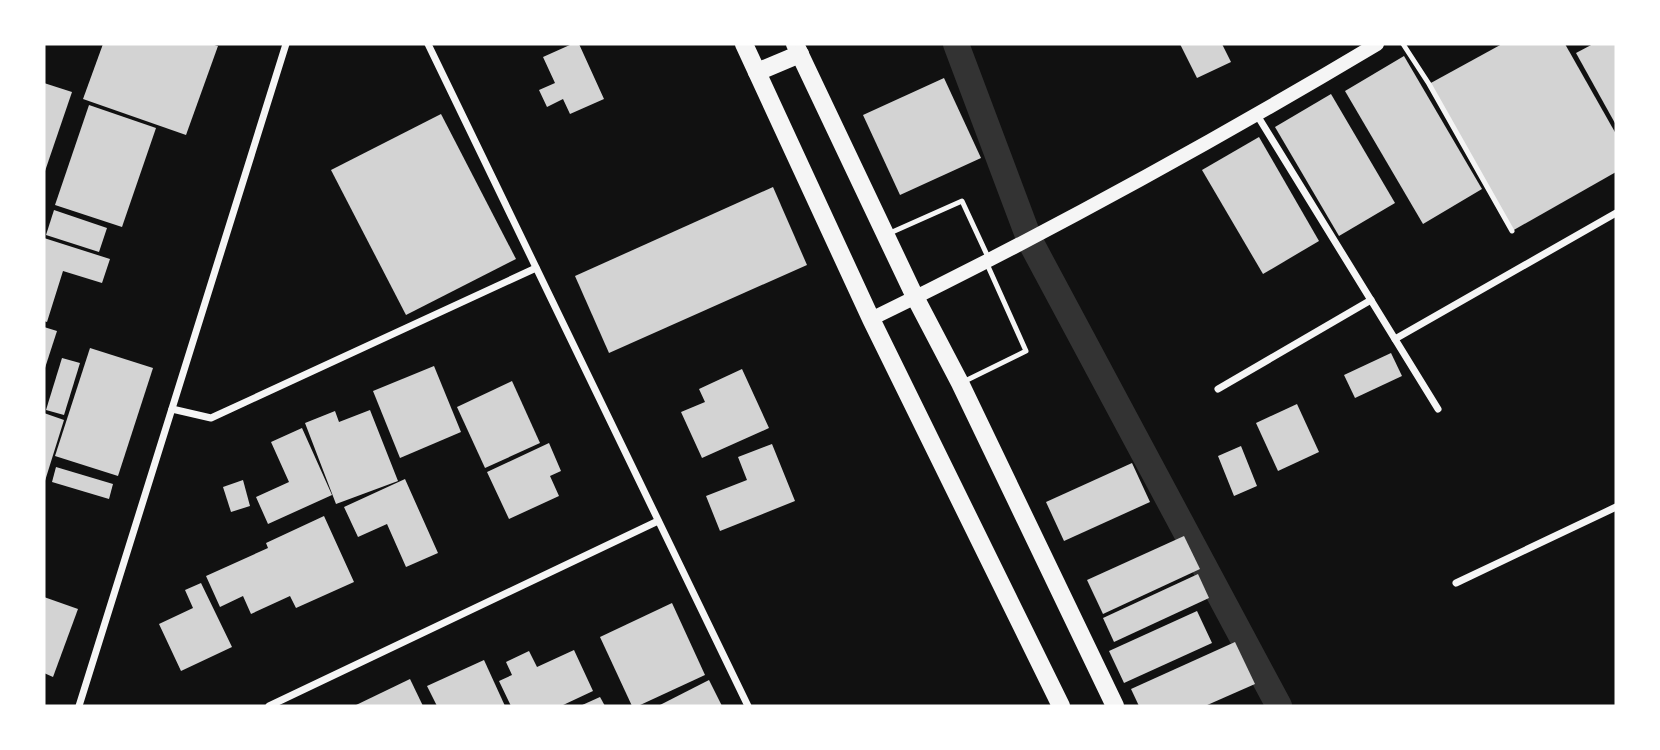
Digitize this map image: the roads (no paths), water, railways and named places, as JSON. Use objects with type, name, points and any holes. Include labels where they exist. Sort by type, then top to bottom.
[{"type":"main road","points":[[744,44],[871,319],[1061,706]]},
{"type":"main road","points":[[871,319],[1051,229],[1257,115],[1377,44]]},
{"type":"main road","points":[[757,72],[797,49],[915,298],[960,383],[1115,706]]},
{"type":"street","points":[[79,706],[286,44]]},
{"type":"street","points":[[428,44],[748,706]]},
{"type":"street","points":[[1257,115],[1438,409]]},
{"type":"street","points":[[1395,339],[1616,213]]},
{"type":"street","points":[[172,409],[211,418],[536,268]]},
{"type":"street","points":[[1218,388],[1371,300]]},
{"type":"street","points":[[1456,583],[1616,507]]},
{"type":"street","points":[[269,706],[658,521]]},
{"type":"lane","points":[[1403,44],[1429,84],[1511,231]]},
{"type":"lane","points":[[886,235],[962,201],[1026,351],[960,383]]},
{"type":"waterway","points":[[956,44],[1030,241],[1279,706]]}]
